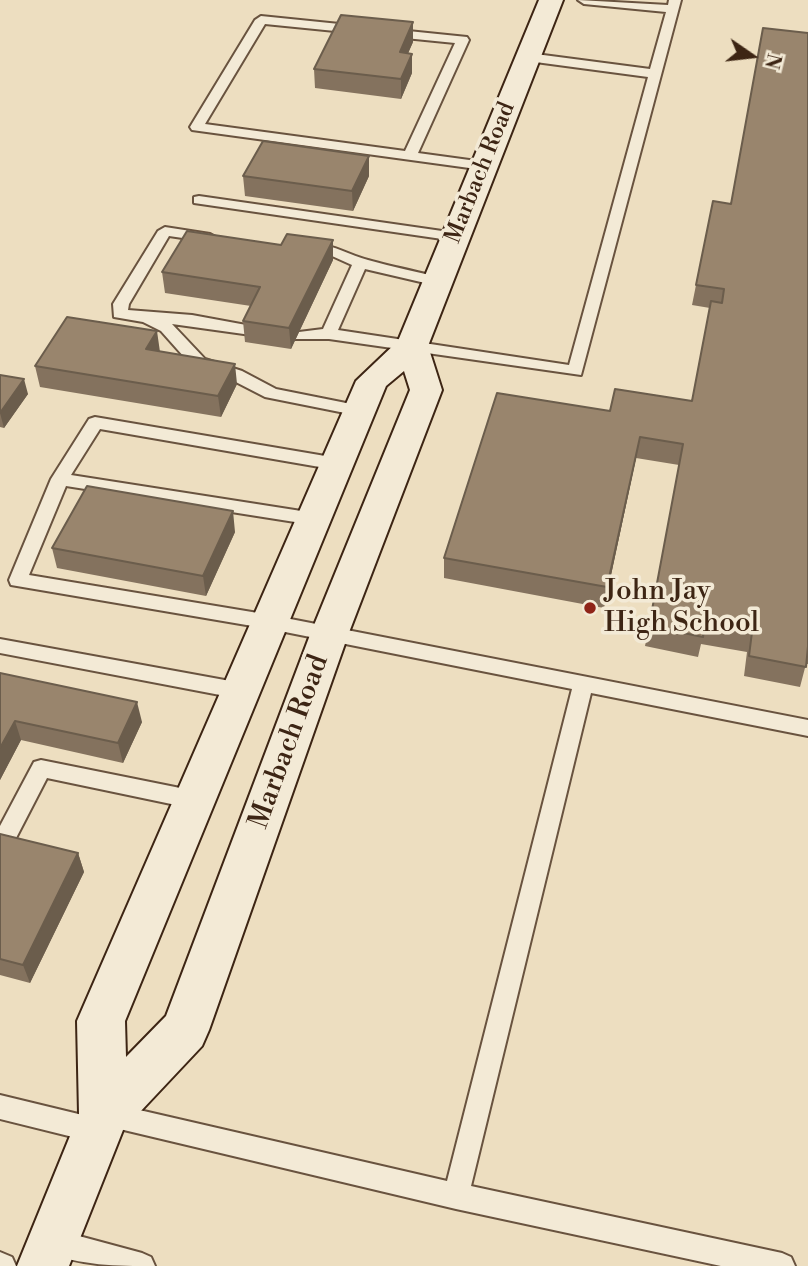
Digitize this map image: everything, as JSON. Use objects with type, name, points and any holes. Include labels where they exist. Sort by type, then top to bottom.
[{"type":"main road","name":"Marbach Road","points":[[101,1123],[101,1021],[372,381],[412,346],[551,0]]},
{"type":"main road","name":"Marbach Road","points":[[48,1254],[101,1123],[185,1030],[329,635],[426,390],[412,346]]},
{"type":"lane","points":[[297,336],[329,334],[575,371],[674,5],[583,0]]},
{"type":"lane","points":[[410,156],[463,40],[261,20],[197,127],[237,133],[484,166]]},
{"type":"lane","points":[[528,57],[655,74]]},
{"type":"lane","points":[[199,200],[456,237]]},
{"type":"lane","points":[[232,241],[164,231],[121,304],[120,314],[192,320],[251,330]]},
{"type":"lane","points":[[287,248],[335,252],[360,263],[438,281]]},
{"type":"lane","points":[[329,334],[360,263]]},
{"type":"lane","points":[[147,318],[167,328],[199,363],[236,375],[271,393],[360,411]]},
{"type":"lane","points":[[337,464],[95,423],[60,479],[18,580],[270,622],[808,728]]},
{"type":"lane","points":[[60,479],[314,519]]},
{"type":"lane","points":[[0,646],[241,691]]},
{"type":"lane","points":[[456,1196],[583,685]]},
{"type":"lane","points":[[7,834],[41,768],[195,800]]},
{"type":"lane","points":[[0,1107],[101,1123],[782,1266]]},
{"type":"lane","points":[[48,1254],[142,1266]]},
{"type":"building","points":[[341,15],[413,22],[400,52],[412,54],[401,79],[314,69]]},
{"type":"building","points":[[763,28],[808,33],[806,667],[749,656],[752,632],[705,623],[703,637],[649,626],[683,444],[640,437],[607,587],[444,558],[497,393],[610,411],[615,389],[692,401],[711,301],[722,303],[724,289],[696,285],[713,201],[731,204]]},
{"type":"building","points":[[263,141],[369,156],[352,191],[243,176]]},
{"type":"building","points":[[187,231],[281,245],[287,234],[333,240],[289,328],[243,321],[260,287],[162,272]]},
{"type":"building","points":[[67,317],[157,331],[146,349],[235,364],[218,396],[35,366]]},
{"type":"building","points":[[0,375],[24,379],[0,413]]},
{"type":"building","points":[[87,486],[233,511],[203,576],[52,548]]},
{"type":"building","points":[[0,673],[137,702],[118,743],[15,721],[0,748]]},
{"type":"building","points":[[0,834],[78,853],[23,965],[0,959]]},
{"type":"place","name":"John Jay High School","points":[[590,608]]}]
